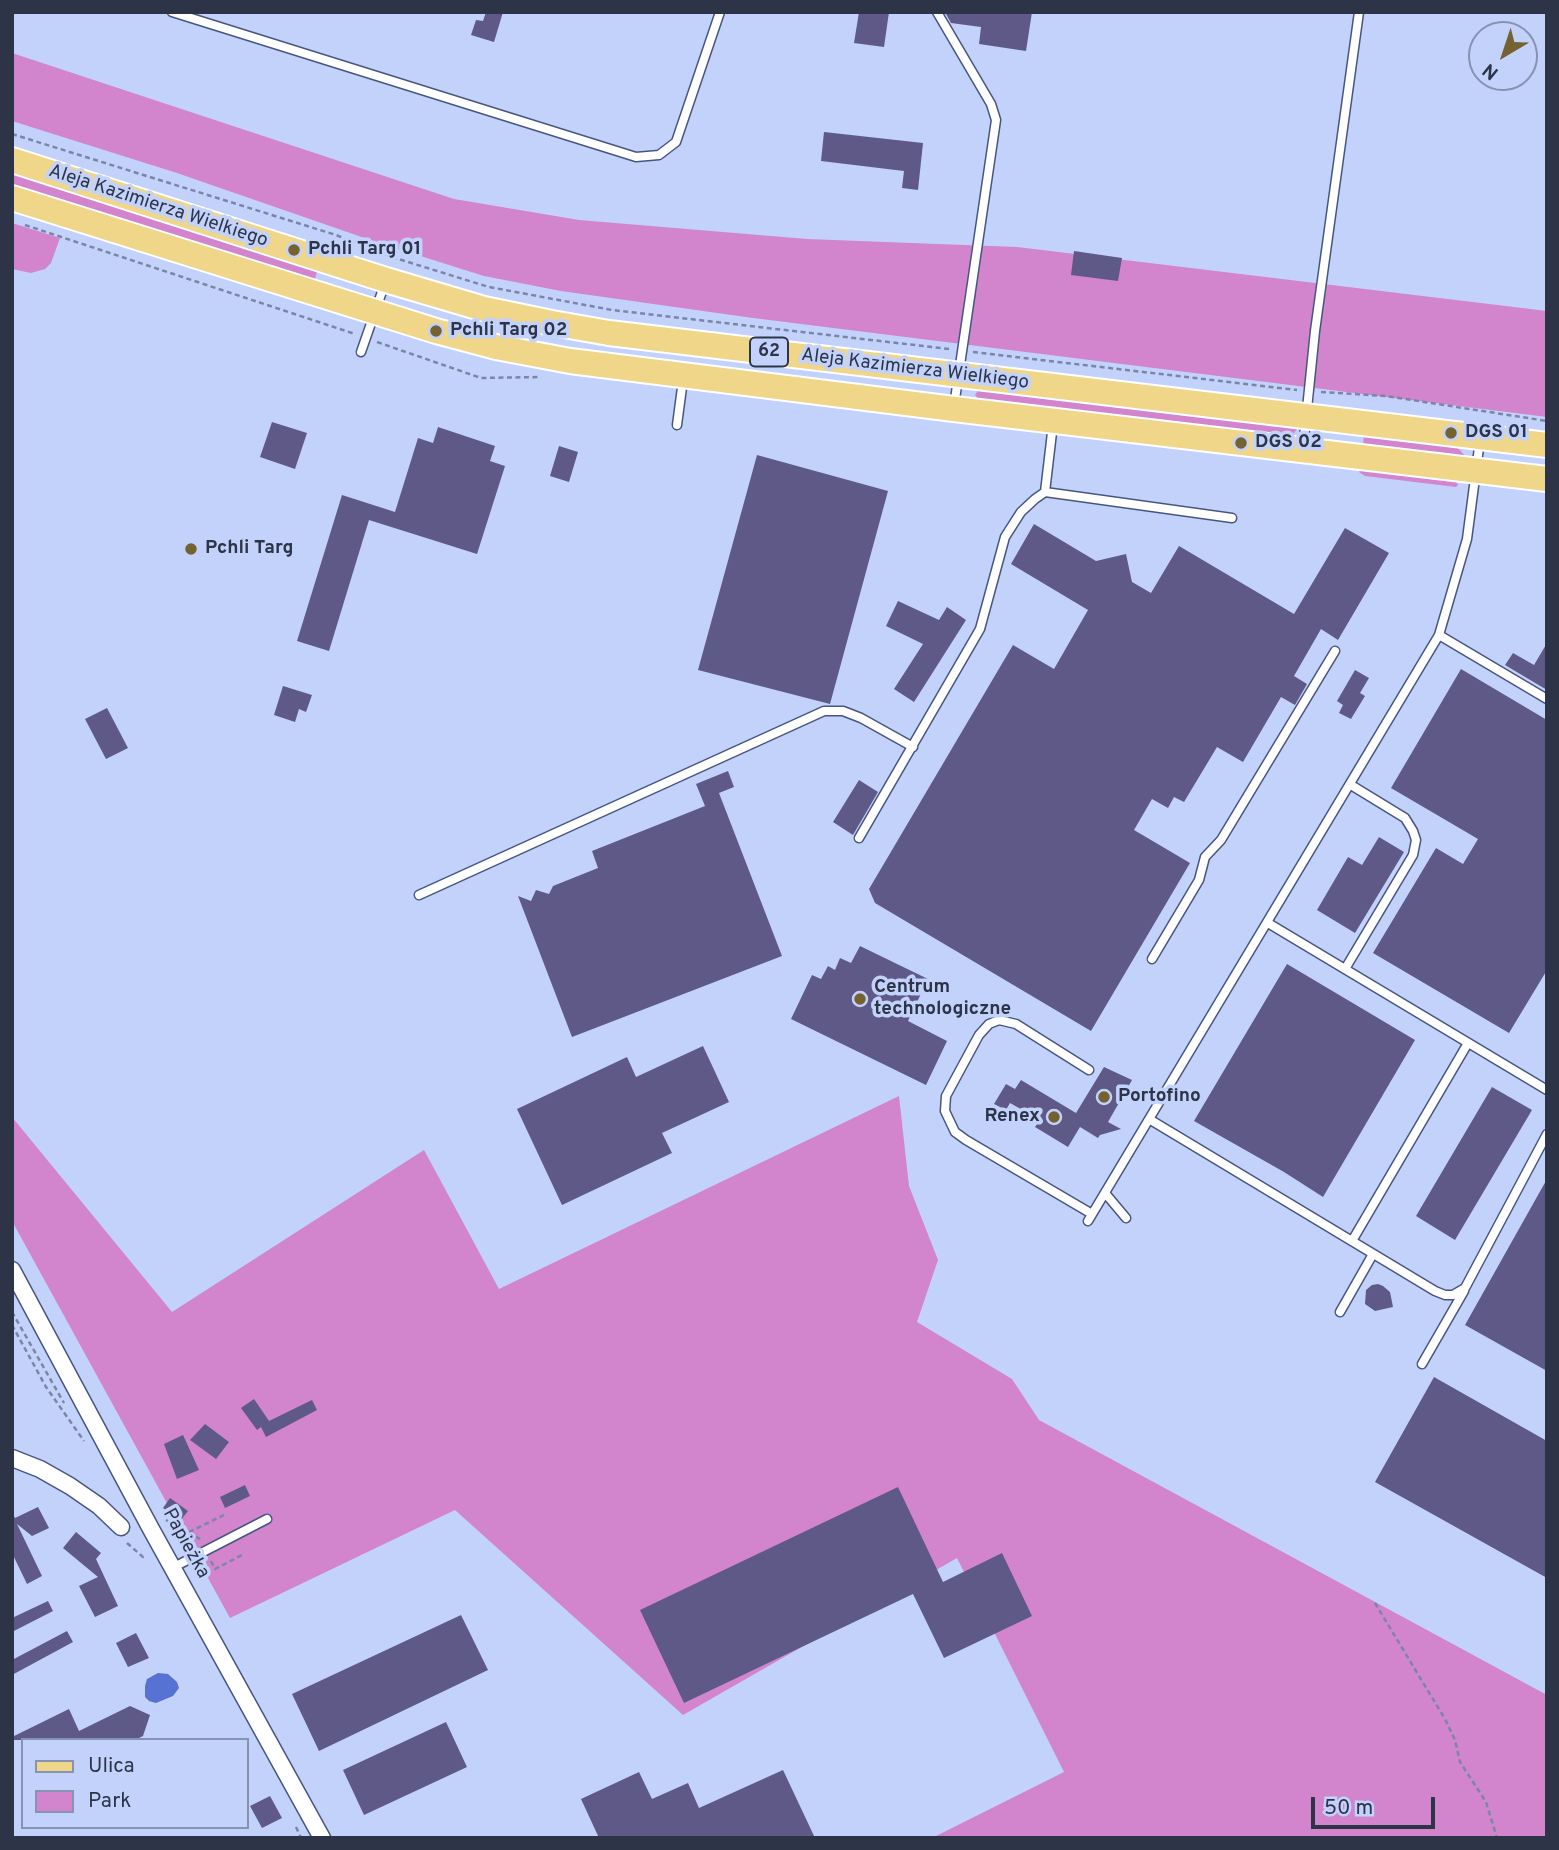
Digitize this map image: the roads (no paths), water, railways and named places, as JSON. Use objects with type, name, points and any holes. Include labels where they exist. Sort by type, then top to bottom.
[{"type":"main road","name":"Aleja Kazimierza Wielkiego","points":[[12,160],[484,309],[609,333],[960,363],[1306,416],[1547,445]]},
{"type":"main road","name":"Aleja Kazimierza Wielkiego","points":[[12,198],[376,313],[496,346],[570,361],[684,377],[1547,479]]},
{"type":"street","name":"Papieżka","points":[[12,1270],[322,1838]]},
{"type":"street","points":[[12,1458],[40,1469],[70,1486],[99,1506],[121,1527]]},
{"type":"lane","points":[[172,12],[636,157],[659,155],[676,142],[720,12]]},
{"type":"lane","points":[[937,12],[991,104],[996,120],[954,409]]},
{"type":"lane","points":[[1303,451],[1315,331],[1359,12]]},
{"type":"lane","points":[[361,352],[386,280]]},
{"type":"lane","points":[[677,425],[684,377]]},
{"type":"lane","points":[[859,838],[980,629],[1005,537],[1021,512],[1045,492],[1053,421]]},
{"type":"lane","points":[[1089,1070],[1016,1024],[999,1020],[989,1024],[979,1035],[946,1096],[945,1111],[955,1132],[1090,1217],[1439,635],[1466,539],[1480,437]]},
{"type":"lane","points":[[1045,492],[1232,518]]},
{"type":"lane","points":[[1439,635],[1547,699]]},
{"type":"lane","points":[[1152,958],[1199,880],[1205,858],[1221,840],[1335,651]]},
{"type":"lane","points":[[419,895],[824,712],[843,711],[861,718],[913,747]]},
{"type":"lane","points":[[1345,969],[1413,855],[1416,840],[1405,818],[1351,785]]},
{"type":"lane","points":[[1268,923],[1547,1090]]},
{"type":"lane","points":[[1352,1241],[1468,1043]]},
{"type":"lane","points":[[1149,1119],[1445,1295],[1453,1295],[1465,1288]]},
{"type":"lane","points":[[1422,1364],[1547,1134]]},
{"type":"lane","points":[[1105,1193],[1126,1218]]},
{"type":"lane","points":[[1340,1312],[1373,1254]]},
{"type":"lane","points":[[174,1567],[267,1519]]},
{"type":"water","points":[[158,1673],[168,1674],[177,1682],[179,1688],[173,1696],[156,1703],[145,1697],[145,1686],[147,1679]]},
{"type":"place","name":"Pchli Targ 01","points":[[294,250]]},
{"type":"place","name":"Pchli Targ 02","points":[[436,331]]},
{"type":"place","name":"DGS 01","points":[[1451,433]]},
{"type":"place","name":"DGS 02","points":[[1241,443]]},
{"type":"place","name":"Pchli Targ","points":[[191,549]]},
{"type":"place","name":"Centrum technologiczne","points":[[860,999]]},
{"type":"place","name":"Portofino","points":[[1104,1097]]},
{"type":"place","name":"Renex","points":[[1054,1117]]}]
